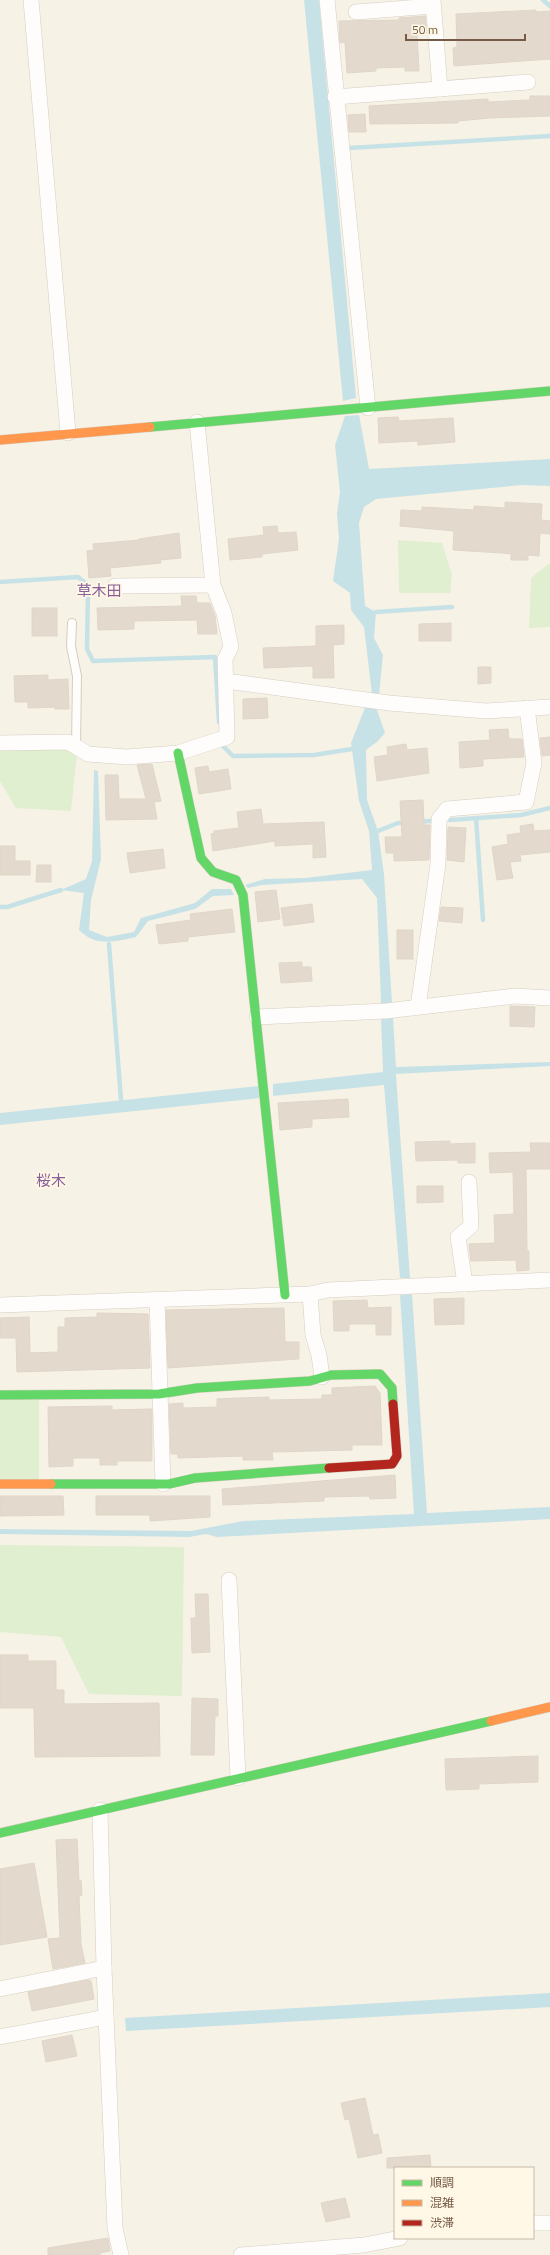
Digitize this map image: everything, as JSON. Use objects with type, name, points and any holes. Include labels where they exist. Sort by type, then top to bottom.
[{"type":"street","points":[[31,0],[68,433]]},
{"type":"street","points":[[327,0],[335,97],[368,408]]},
{"type":"street","points":[[356,12],[433,3],[440,89]]},
{"type":"street","points":[[335,97],[528,82]]},
{"type":"street","points":[[0,440],[550,391]]},
{"type":"street","points":[[0,743],[68,742],[88,754],[127,757],[178,753],[227,737],[225,659],[231,647],[224,613],[213,585],[197,422]]},
{"type":"street","points":[[115,586],[213,585]]},
{"type":"street","points":[[226,681],[389,703],[486,711],[550,707]]},
{"type":"street","points":[[418,1007],[438,864],[439,819],[447,809],[526,802],[534,763],[526,708]]},
{"type":"street","points":[[178,753],[201,858],[213,872],[236,880],[243,895],[285,1295]]},
{"type":"street","points":[[257,1017],[386,1011],[516,996],[550,998]]},
{"type":"street","points":[[465,1284],[458,1237],[471,1226],[469,1182]]},
{"type":"street","points":[[0,1305],[310,1294],[328,1290],[550,1280]]},
{"type":"street","points":[[310,1294],[313,1335],[319,1354],[322,1377]]},
{"type":"street","points":[[157,1300],[163,1484]]},
{"type":"street","points":[[0,1395],[159,1394],[197,1388],[310,1381],[322,1377],[380,1374],[392,1388],[397,1456],[392,1464],[195,1478],[163,1484],[0,1484]]},
{"type":"street","points":[[229,1580],[238,1778]]},
{"type":"street","points":[[0,1833],[550,1707]]},
{"type":"street","points":[[100,1810],[104,1968],[115,2228],[121,2255]]},
{"type":"street","points":[[0,1989],[104,1968]]},
{"type":"street","points":[[0,2037],[106,2017]]},
{"type":"street","points":[[534,2223],[550,2223]]},
{"type":"street","points":[[241,2255],[364,2245],[395,2239]]},
{"type":"lane","points":[[72,623],[71,646],[77,676],[76,747]]},
{"type":"green space","points":[[398,540],[442,543],[452,575],[450,593],[399,593]]},
{"type":"green space","points":[[550,563],[550,627],[529,628],[531,578]]},
{"type":"green space","points":[[69,747],[77,753],[71,811],[16,808],[0,781],[0,750]]},
{"type":"green space","points":[[0,1400],[39,1400],[39,1479],[0,1479]]},
{"type":"green space","points":[[0,1545],[184,1547],[182,1696],[89,1694],[61,1637],[0,1632]]},
{"type":"water","points":[[304,0],[319,0],[356,398],[343,401]]},
{"type":"water","points":[[359,415],[369,469],[550,459],[550,486],[522,485],[376,499],[364,507],[359,523],[365,606],[376,612],[374,638],[383,655],[379,695],[372,694],[364,627],[351,610],[350,593],[333,581],[339,539],[337,513],[340,492],[335,445],[345,416]]},
{"type":"water","points":[[366,705],[376,707],[385,733],[378,741],[366,750],[367,800],[378,831],[384,874],[392,1003],[381,1003],[377,898],[362,879],[262,885],[248,888],[245,885],[265,879],[305,878],[372,870],[369,831],[359,801],[351,743]]},
{"type":"water","points":[[94,770],[98,771],[101,859],[91,900],[89,930],[107,937],[134,932],[141,918],[195,903],[212,889],[231,889],[234,895],[213,896],[195,909],[148,921],[136,937],[128,939],[106,942],[99,941],[92,939],[79,930],[84,893],[61,890],[86,879],[92,861]]},
{"type":"water","points":[[381,1018],[393,1018],[396,1067],[550,1062],[550,1066],[396,1074],[410,1278],[400,1278],[384,1085],[273,1096],[273,1084],[383,1072]]},
{"type":"water","points":[[258,1086],[260,1098],[0,1125],[0,1113]]},
{"type":"water","points":[[412,1294],[427,1513],[550,1507],[550,1519],[217,1537],[206,1534],[189,1537],[0,1534],[0,1529],[191,1531],[243,1521],[414,1514],[400,1295]]},
{"type":"water","points":[[550,1993],[550,2007],[126,2031],[125,2018]]},
{"type":"building","points":[[536,10],[536,12],[550,11],[550,59],[454,66],[453,48],[457,47],[456,14]]},
{"type":"building","points":[[425,16],[427,33],[417,33],[419,71],[405,71],[405,67],[376,68],[376,71],[347,73],[345,42],[340,43],[339,21],[399,20],[399,18]]},
{"type":"building","points":[[530,96],[550,96],[550,116],[489,118],[458,121],[458,123],[370,124],[369,106],[488,99],[488,102],[530,100]]},
{"type":"building","points":[[365,114],[366,132],[349,132],[348,115]]},
{"type":"building","points":[[398,417],[399,421],[453,418],[455,442],[418,445],[418,441],[379,443],[378,418]]},
{"type":"building","points":[[505,502],[542,504],[541,520],[550,521],[550,534],[540,533],[539,556],[528,555],[528,560],[511,560],[511,554],[453,550],[454,531],[400,526],[401,510],[422,511],[422,507],[474,510],[474,506],[505,508]]},
{"type":"building","points":[[277,526],[278,533],[296,532],[298,550],[262,554],[262,557],[230,560],[228,539],[264,535],[263,527]]},
{"type":"building","points":[[179,533],[181,558],[160,560],[161,563],[110,568],[111,576],[89,578],[87,551],[94,550],[93,544],[139,540]]},
{"type":"building","points":[[181,596],[196,596],[197,603],[210,603],[215,616],[217,634],[198,634],[197,620],[134,621],[134,629],[98,630],[97,608],[182,606]]},
{"type":"building","points":[[32,608],[57,608],[57,636],[32,636]]},
{"type":"building","points":[[451,623],[451,641],[419,641],[419,624]]},
{"type":"building","points":[[344,625],[344,644],[333,645],[334,678],[313,678],[313,666],[264,668],[263,648],[316,646],[316,626]]},
{"type":"building","points":[[478,667],[491,667],[491,683],[478,684]]},
{"type":"building","points":[[48,675],[48,680],[68,679],[69,709],[55,709],[55,707],[28,708],[28,702],[15,702],[14,676]]},
{"type":"building","points":[[267,698],[268,718],[243,719],[243,699]]},
{"type":"building","points":[[508,729],[509,739],[522,739],[524,757],[483,759],[483,766],[460,768],[459,742],[490,740],[489,730]]},
{"type":"building","points":[[550,737],[550,755],[542,756],[540,738]]},
{"type":"building","points":[[406,744],[407,750],[427,748],[429,773],[377,781],[374,757],[388,755],[387,747]]},
{"type":"building","points":[[152,764],[161,801],[154,802],[157,819],[106,820],[105,775],[118,775],[119,799],[146,799],[137,765]]},
{"type":"building","points":[[208,766],[209,772],[228,769],[231,789],[199,794],[195,768]]},
{"type":"building","points":[[423,800],[424,825],[430,825],[429,860],[394,861],[394,853],[386,853],[385,837],[402,837],[400,801]]},
{"type":"building","points":[[261,809],[263,824],[324,822],[326,857],[313,858],[313,844],[275,846],[275,841],[213,851],[211,834],[214,833],[214,831],[239,828],[237,812]]},
{"type":"building","points":[[533,824],[534,831],[550,830],[550,852],[520,855],[521,861],[510,862],[513,878],[497,880],[492,847],[508,844],[507,835],[521,833],[520,826]]},
{"type":"building","points":[[448,827],[466,828],[464,862],[447,860]]},
{"type":"building","points":[[0,846],[15,846],[15,861],[30,861],[30,875],[0,875]]},
{"type":"building","points":[[163,849],[165,868],[130,873],[127,853]]},
{"type":"building","points":[[37,865],[51,865],[51,882],[36,882]]},
{"type":"building","points":[[276,890],[280,919],[258,922],[255,892]]},
{"type":"building","points":[[312,904],[314,922],[284,926],[281,908]]},
{"type":"building","points":[[441,907],[463,908],[462,923],[439,921]]},
{"type":"building","points":[[232,909],[235,932],[188,937],[188,941],[159,944],[156,925],[191,920],[190,914]]},
{"type":"building","points":[[397,930],[413,930],[413,959],[397,959]]},
{"type":"building","points":[[302,962],[302,967],[311,967],[312,981],[281,983],[279,963]]},
{"type":"building","points":[[510,1006],[535,1007],[534,1027],[510,1026]]},
{"type":"building","points":[[348,1099],[349,1117],[312,1119],[312,1127],[280,1130],[278,1103]]},
{"type":"building","points":[[450,1141],[450,1144],[475,1143],[475,1163],[458,1163],[458,1160],[416,1161],[415,1142]]},
{"type":"building","points":[[530,1143],[550,1143],[550,1169],[526,1169],[527,1251],[529,1251],[529,1270],[517,1271],[516,1260],[471,1261],[469,1244],[495,1243],[494,1215],[514,1214],[513,1172],[490,1173],[489,1153],[531,1152]]},
{"type":"building","points":[[417,1186],[443,1186],[443,1202],[417,1203]]},
{"type":"building","points":[[464,1298],[464,1324],[435,1325],[434,1299]]},
{"type":"building","points":[[367,1300],[368,1308],[391,1307],[391,1335],[376,1335],[376,1324],[349,1324],[349,1331],[334,1331],[333,1301]]},
{"type":"building","points":[[284,1308],[285,1342],[299,1342],[299,1359],[168,1368],[166,1310]]},
{"type":"building","points":[[97,1313],[148,1314],[150,1368],[17,1372],[16,1338],[0,1338],[0,1318],[29,1317],[30,1353],[58,1352],[58,1327],[65,1327],[65,1318],[97,1317]]},
{"type":"building","points":[[375,1386],[380,1393],[382,1445],[352,1445],[352,1450],[272,1452],[273,1460],[243,1460],[243,1456],[178,1458],[178,1454],[171,1454],[169,1404],[183,1403],[183,1408],[217,1407],[217,1399],[269,1397],[269,1400],[322,1399],[322,1395],[332,1395],[332,1388]]},
{"type":"building","points":[[112,1406],[112,1410],[152,1409],[152,1461],[117,1461],[117,1465],[100,1465],[100,1458],[73,1458],[73,1466],[49,1467],[48,1407]]},
{"type":"building","points":[[395,1475],[396,1498],[370,1499],[369,1496],[324,1497],[324,1501],[223,1505],[222,1489]]},
{"type":"building","points":[[0,1496],[63,1496],[64,1515],[0,1516]]},
{"type":"building","points":[[96,1496],[210,1496],[210,1517],[150,1521],[150,1515],[96,1515]]},
{"type":"building","points":[[195,1594],[208,1594],[210,1652],[192,1653],[191,1618],[196,1618]]},
{"type":"building","points":[[0,1655],[28,1655],[28,1661],[56,1661],[56,1690],[64,1690],[64,1704],[159,1703],[160,1756],[35,1757],[34,1708],[0,1708]]},
{"type":"building","points":[[192,1698],[218,1699],[218,1716],[215,1716],[214,1755],[191,1755]]},
{"type":"building","points":[[538,1756],[538,1782],[479,1784],[479,1789],[446,1790],[445,1759]]},
{"type":"building","points":[[77,1839],[79,1881],[81,1880],[82,1895],[79,1896],[81,1944],[85,1963],[53,1969],[48,1939],[60,1938],[56,1840]]},
{"type":"building","points":[[34,1863],[47,1937],[0,1945],[0,1869]]},
{"type":"building","points":[[88,1980],[91,1981],[94,1999],[32,2011],[28,1992]]},
{"type":"building","points":[[72,2035],[77,2056],[46,2062],[42,2041]]},
{"type":"building","points":[[365,2098],[373,2135],[378,2134],[382,2153],[358,2158],[349,2119],[345,2120],[341,2103]]},
{"type":"building","points":[[430,2155],[431,2167],[387,2168],[387,2158]]},
{"type":"building","points":[[345,2198],[350,2217],[326,2222],[321,2203]]},
{"type":"building","points":[[108,2238],[110,2251],[100,2253],[100,2255],[48,2255],[48,2248]]},
{"type":"waterway","points":[[543,0],[550,6]]},
{"type":"waterway","points":[[349,148],[550,136]]},
{"type":"waterway","points":[[0,582],[78,577],[88,585],[87,649],[93,661],[215,657],[219,722]]},
{"type":"waterway","points":[[376,612],[452,607]]},
{"type":"waterway","points":[[222,745],[233,756],[314,755],[352,749]]},
{"type":"waterway","points":[[450,820],[521,815],[550,808]]},
{"type":"waterway","points":[[476,818],[483,920]]},
{"type":"waterway","points":[[418,822],[430,821]]},
{"type":"waterway","points":[[378,831],[398,823],[407,823]]},
{"type":"waterway","points":[[0,907],[7,907],[61,890]]},
{"type":"waterway","points":[[109,944],[121,1100]]},
{"type":"traffic: fast","points":[[150,427],[550,391]]},
{"type":"traffic: fast","points":[[178,753],[201,858],[213,872],[236,880],[243,895],[285,1295]]},
{"type":"traffic: fast","points":[[0,1395],[159,1394],[197,1388],[310,1381],[331,1375],[380,1374],[392,1388],[393,1404]]},
{"type":"traffic: fast","points":[[51,1484],[169,1484],[195,1478],[329,1468]]},
{"type":"traffic: fast","points":[[0,1833],[491,1721]]},
{"type":"traffic: slow","points":[[0,440],[150,427]]},
{"type":"traffic: slow","points":[[0,1484],[51,1484]]},
{"type":"traffic: slow","points":[[491,1721],[550,1707]]},
{"type":"traffic: jam","points":[[329,1468],[392,1464],[397,1456],[393,1404]]},
{"type":"district","name":"草木田","points":[[99,591]]},
{"type":"district","name":"桜木","points":[[51,1181]]}]
